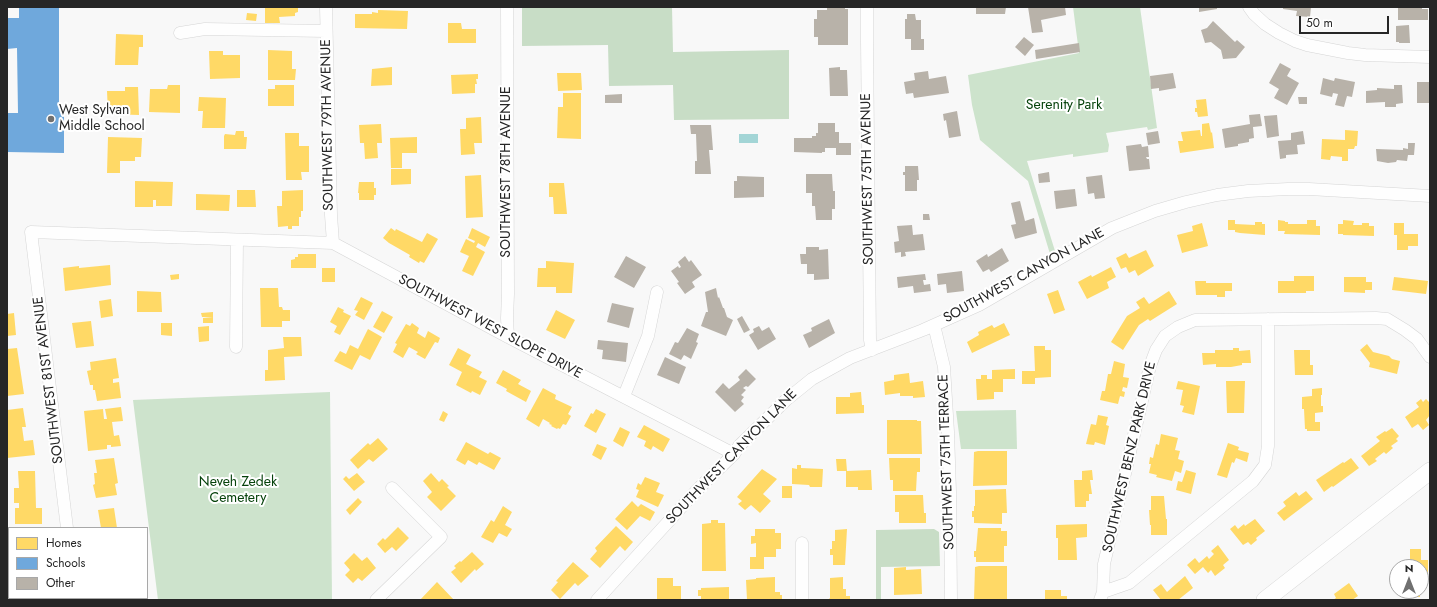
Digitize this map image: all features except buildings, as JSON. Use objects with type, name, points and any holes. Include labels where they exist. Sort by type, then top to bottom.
[{"type":"main road","points":[[1265,600],[1430,471]]},
{"type":"street","name":"SOUTHWEST 79TH AVENUE","points":[[326,7],[330,215],[333,243]]},
{"type":"street","name":"SOUTHWEST 78TH AVENUE","points":[[507,7],[508,337]]},
{"type":"street","name":"SOUTHWEST 75TH AVENUE","points":[[867,7],[870,340],[872,350]]},
{"type":"street","points":[[1249,7],[1254,14],[1274,30],[1295,41],[1307,45],[1365,55],[1430,57]]},
{"type":"street","points":[[180,33],[205,28],[326,31]]},
{"type":"street","name":"SOUTHWEST CANYON LANE","points":[[597,600],[698,489],[734,454],[739,446],[804,384],[821,373],[850,358],[934,325],[979,305],[1112,228],[1155,210],[1186,202],[1233,193],[1288,189],[1430,196]]},
{"type":"street","name":"SOUTHWEST WEST SLOPE DRIVE","points":[[31,232],[333,243],[508,337],[734,454]]},
{"type":"street","name":"SOUTHWEST 81ST AVENUE","points":[[31,232],[67,527]]},
{"type":"street","points":[[236,347],[237,240]]},
{"type":"street","points":[[624,396],[648,336],[657,292]]},
{"type":"street","name":"SOUTHWEST BENZ PARK DRIVE","points":[[1101,596],[1104,564],[1150,366],[1156,350],[1165,336],[1178,327],[1195,320],[1376,318],[1387,319],[1405,330],[1417,339],[1430,357]]},
{"type":"street","points":[[1101,596],[1129,583],[1253,482],[1265,465],[1268,446],[1268,319]]},
{"type":"street","name":"SOUTHWEST 75TH TERRACE","points":[[934,325],[944,367],[950,492],[951,600]]},
{"type":"street","points":[[376,600],[441,537],[392,488]]},
{"type":"street","points":[[802,543],[802,600]]},
{"type":"green space","points":[[672,7],[673,52],[789,50],[789,119],[674,120],[673,85],[609,86],[608,45],[522,46],[522,8]]},
{"type":"green space","name":"Serenity Park","points":[[1073,7],[1140,7],[1157,128],[1148,130],[1147,127],[1106,133],[1109,145],[1108,152],[1073,157],[1073,154],[1027,161],[1055,251],[1050,254],[1028,181],[980,140],[972,105],[968,75],[1079,53]]},
{"type":"green space","name":"Neveh Zedek Cemetery","points":[[330,392],[332,600],[158,600],[133,400]]},
{"type":"green space","points":[[1016,410],[1017,449],[961,449],[956,411]]},
{"type":"green space","points":[[934,529],[939,532],[940,566],[881,567],[881,600],[876,600],[876,530]]},
{"type":"water","points":[[739,134],[758,134],[758,143],[739,143]]},
{"type":"place","name":"West Sylvan Middle School","points":[[51,119]]}]
